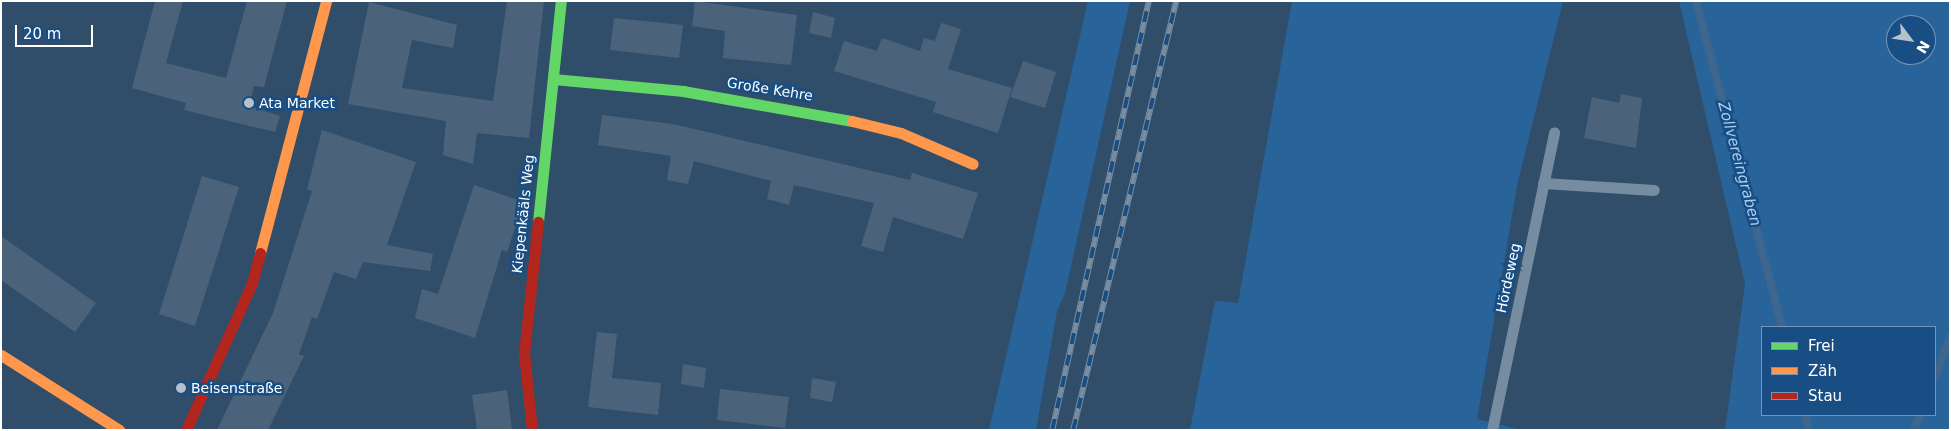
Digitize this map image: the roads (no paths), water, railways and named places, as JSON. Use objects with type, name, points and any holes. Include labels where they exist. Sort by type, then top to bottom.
[{"type":"street","points":[[186,430],[252,284],[326,1]]},
{"type":"street","name":"Kiepenkääls Weg","points":[[532,430],[524,353],[561,1]]},
{"type":"street","name":"Große Kehre","points":[[553,79],[683,91],[830,115],[901,133],[973,164]]},
{"type":"street","points":[[1,355],[119,430]]},
{"type":"lane","name":"Hördeweg","points":[[1492,430],[1554,132]]},
{"type":"lane","points":[[1543,183],[1654,190]]},
{"type":"waterway","name":"Zollvereingraben","points":[[1696,1],[1782,326]]},
{"type":"waterway","name":"Zollvereingraben","points":[[1936,374],[1950,337]]},
{"type":"waterway","name":"Zollvereingraben","points":[[1805,416],[1809,430]]},
{"type":"waterway","name":"Zollvereingraben","points":[[1914,430],[1920,416]]},
{"type":"railway","points":[[1052,430],[1149,1]]},
{"type":"railway","points":[[1073,430],[1176,1]]},
{"type":"place","name":"Ata Market","points":[[249,103]]},
{"type":"place","name":"Beisenstraße","points":[[181,388]]}]
